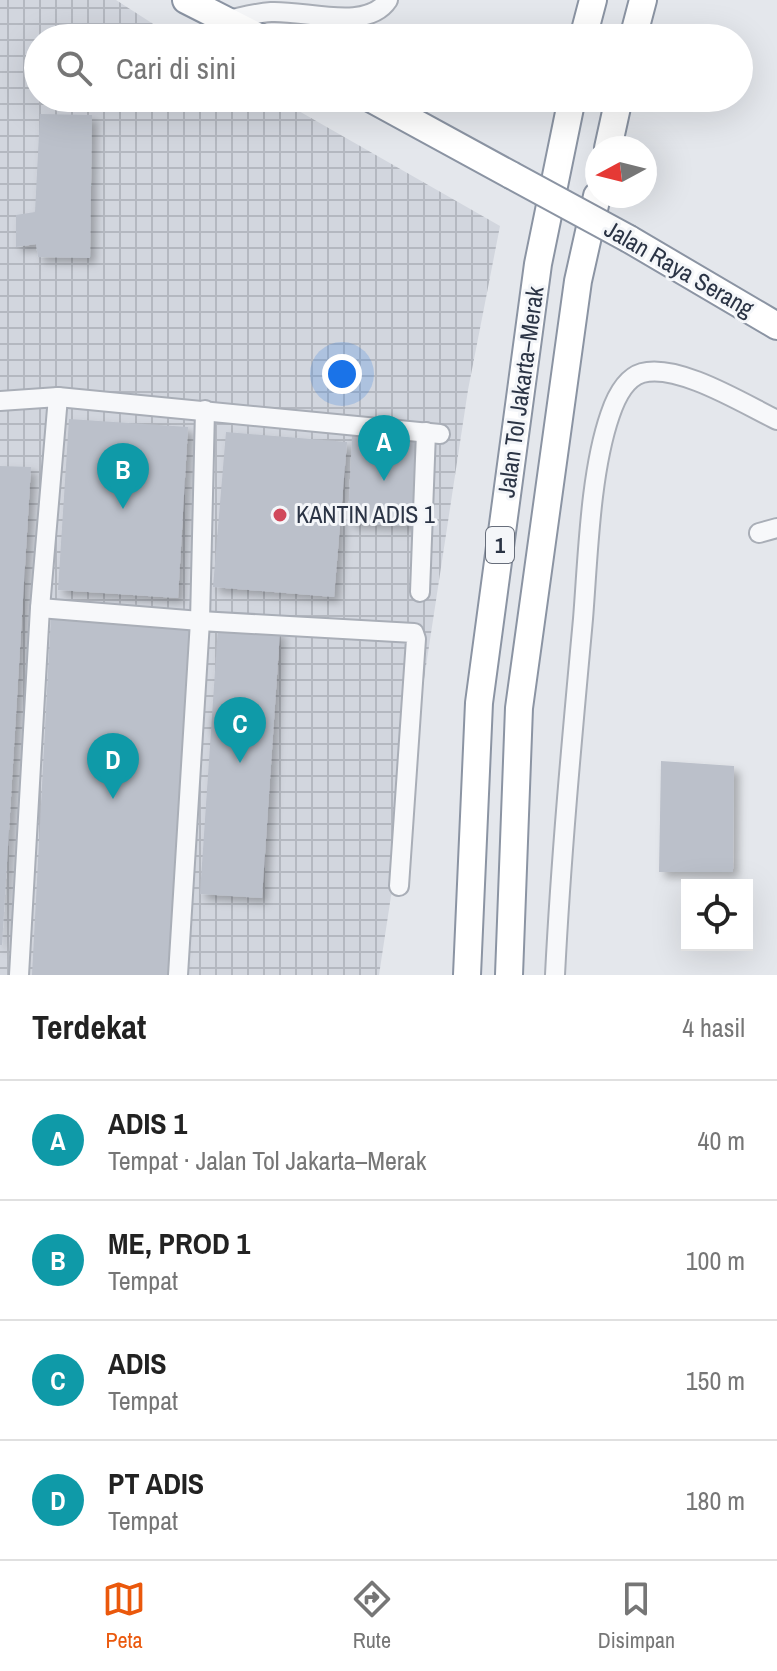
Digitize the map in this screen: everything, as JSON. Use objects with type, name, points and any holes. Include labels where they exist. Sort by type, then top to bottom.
[{"type":"highway","points":[[186,0],[235,24]]},
{"type":"highway","points":[[587,24],[593,0]]},
{"type":"highway","points":[[637,24],[643,0]]},
{"type":"highway","name":"Jalan Raya Serang","points":[[396,112],[629,239],[777,326]]},
{"type":"highway","name":"Jalan Tol Jakarta–Merak","points":[[467,975],[479,703],[538,264],[569,112]]},
{"type":"highway","points":[[611,136],[616,112]]},
{"type":"highway","name":"Jalan Tol Jakarta–Merak","points":[[509,975],[519,708],[578,281],[594,208]]},
{"type":"street","points":[[228,20],[271,12],[357,18],[373,15],[388,0]]},
{"type":"street","points":[[555,975],[591,524],[601,446],[610,413],[626,384],[640,374],[662,372],[699,382],[777,420]]},
{"type":"street","points":[[19,975],[40,608],[58,397]]},
{"type":"street","points":[[0,401],[58,397],[433,433],[420,592]]},
{"type":"street","points":[[178,975],[200,621],[205,410]]},
{"type":"street","points":[[40,608],[414,633],[399,886]]},
{"type":"shaded area","points":[[0,0],[116,0],[153,24],[24,24],[24,112],[300,112],[500,226],[468,390],[379,975],[0,975]]},
{"type":"building","points":[[40,114],[92,115],[90,258],[38,257],[36,244],[16,247],[16,215],[35,212]]},
{"type":"building","points":[[69,419],[188,427],[178,598],[58,590]]},
{"type":"building","name":"KANTIN ADIS 1","points":[[226,432],[347,442],[334,597],[213,587]]},
{"type":"building","points":[[352,435],[419,439],[415,526],[348,523]]},
{"type":"building","points":[[0,466],[31,467],[2,945],[0,945]]},
{"type":"building","points":[[51,616],[193,624],[176,975],[32,975]]},
{"type":"building","points":[[218,627],[280,631],[262,898],[200,894]]},
{"type":"building","points":[[661,761],[734,766],[733,872],[659,872]]},
{"type":"place","name":"ADIS 1","points":[[384,481]]},
{"type":"place","name":"ME, PROD 1","points":[[123,509]]},
{"type":"place","name":"KANTIN ADIS 1","points":[[280,515]]},
{"type":"place","name":"ADIS","points":[[240,763]]},
{"type":"place","name":"PT ADIS","points":[[113,799]]}]
